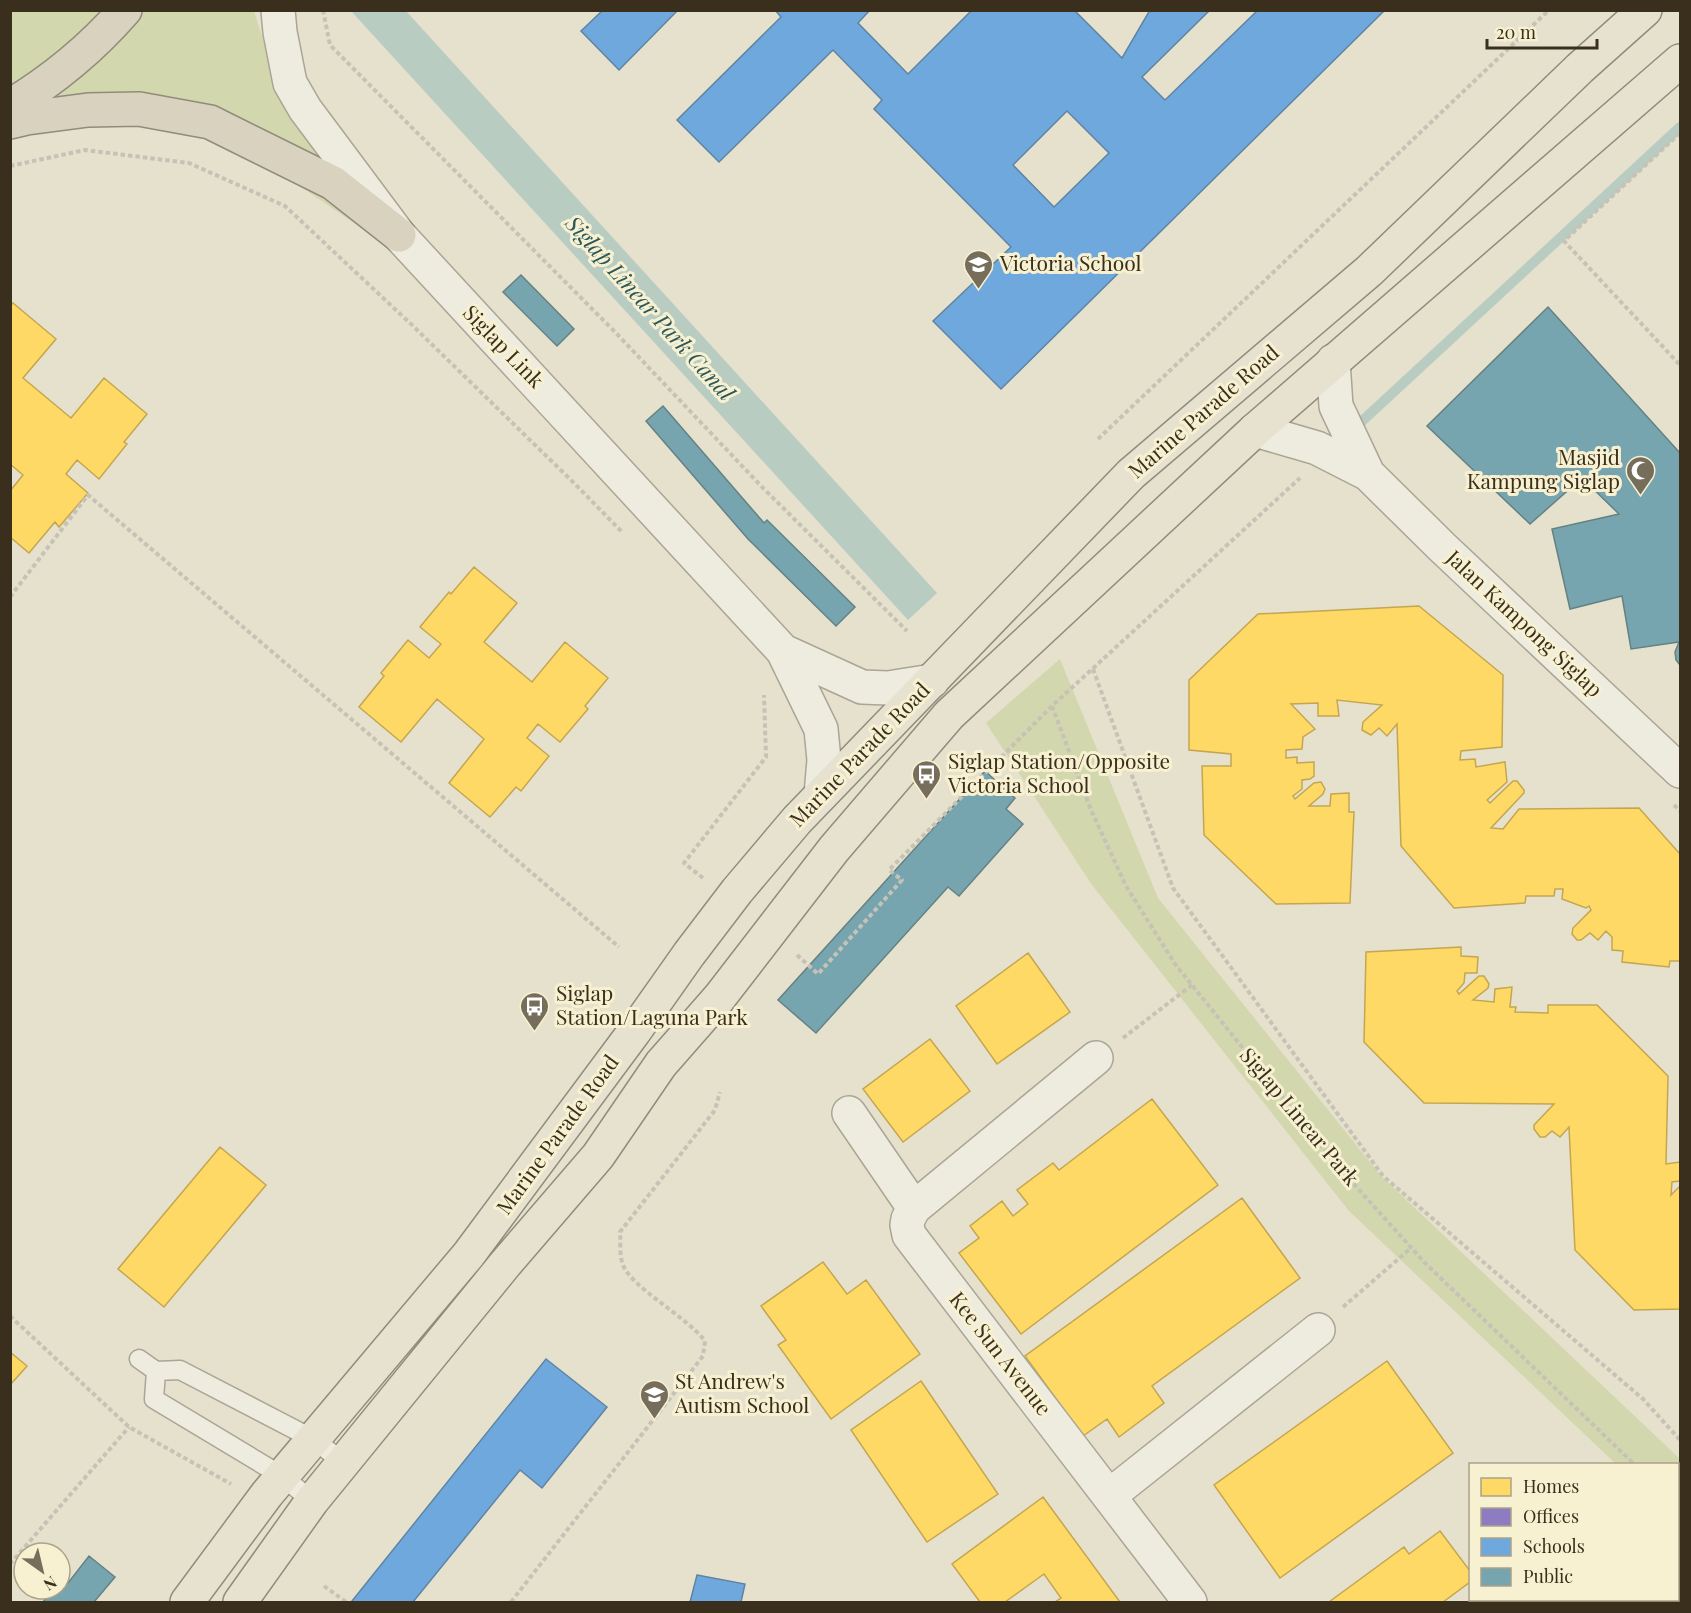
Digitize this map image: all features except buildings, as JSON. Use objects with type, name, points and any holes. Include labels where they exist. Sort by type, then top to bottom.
[{"type":"highway","points":[[10,106],[69,64],[108,30],[125,10]]},
{"type":"highway","points":[[10,122],[27,117],[88,110],[139,109],[210,122],[333,183],[399,235]]},
{"type":"main road","name":"Marine Parade Road","points":[[187,1602],[282,1476],[470,1254],[689,954],[737,891],[797,820],[1131,474],[1369,271],[1580,68],[1645,10]]},
{"type":"main road","name":"Marine Parade Road","points":[[240,1602],[312,1501],[343,1462],[506,1263],[598,1156],[662,1064],[719,998],[834,849],[949,715],[1255,430],[1680,60]]},
{"type":"street","name":"Siglap Link","points":[[278,10],[290,83],[304,109],[399,235],[783,651],[821,729],[824,760],[821,795]]},
{"type":"street","name":"Jalan Kampong Siglap","points":[[1333,361],[1336,406],[1368,474]]},
{"type":"street","name":"Jalan Kampong Siglap","points":[[1255,430],[1317,448],[1368,474],[1442,547],[1680,771]]},
{"type":"street","name":"Siglap Link","points":[[783,651],[861,687],[888,688],[932,681]]},
{"type":"street","points":[[849,1113],[914,1208],[1096,1058]]},
{"type":"street","name":"Kee Sun Avenue","points":[[914,1208],[907,1225],[909,1235],[1190,1602]]},
{"type":"street","points":[[1109,1496],[1318,1330]]},
{"type":"lane","points":[[139,1359],[156,1371],[180,1370],[314,1439],[343,1462]]},
{"type":"lane","points":[[156,1371],[154,1399],[282,1476],[312,1501]]},
{"type":"path","points":[[323,10],[330,45],[616,333],[763,488],[907,631]]},
{"type":"path","points":[[1098,439],[1549,10]]},
{"type":"path","points":[[1680,133],[1564,241],[1680,365]]},
{"type":"path","points":[[10,166],[85,150],[189,163],[285,206],[421,334],[566,475],[623,534]]},
{"type":"path","points":[[818,974],[902,880],[889,870],[954,803],[1051,707],[1302,476]]},
{"type":"path","points":[[10,597],[88,495],[619,948]]},
{"type":"path","points":[[1093,669],[1173,888],[1383,1176],[1643,1399],[1680,1440]]},
{"type":"path","points":[[684,863],[766,757],[764,694],[761,686]]},
{"type":"path","name":"Siglap Linear Park","points":[[1051,707],[1091,810],[1126,886],[1175,964],[1343,1172],[1411,1248],[1633,1463]]},
{"type":"path","points":[[1096,1058],[1192,985]]},
{"type":"path","points":[[511,1602],[703,1356],[705,1341],[695,1329],[631,1277],[622,1264],[620,1232],[716,1110],[720,1092]]},
{"type":"path","points":[[1318,1330],[1411,1248]]},
{"type":"path","points":[[10,1564],[129,1427]]},
{"type":"path","points":[[324,1586],[346,1602]]},
{"type":"green space","points":[[10,11],[254,11],[266,49],[283,85],[385,244],[285,176],[197,135],[142,120],[11,135]]},
{"type":"green space","points":[[1060,659],[1158,898],[1381,1176],[1680,1459],[1680,1531],[1679,1463],[1615,1463],[1349,1211],[1092,885],[986,723]]},
{"type":"water","name":"Siglap Linear Park Canal","points":[[351,11],[406,11],[937,593],[908,620]]},
{"type":"waterway","points":[[1360,423],[1680,127]]},
{"type":"place","name":"Victoria School","points":[[979,290]]},
{"type":"place","name":"Masjid Kampung Siglap","points":[[1641,496]]},
{"type":"place","name":"Siglap Station/Opposite Victoria School","points":[[927,800]]},
{"type":"place","name":"Siglap Station/Laguna Park","points":[[535,1032]]},
{"type":"place","name":"St Andrew's Autism School","points":[[654,1420]]}]
